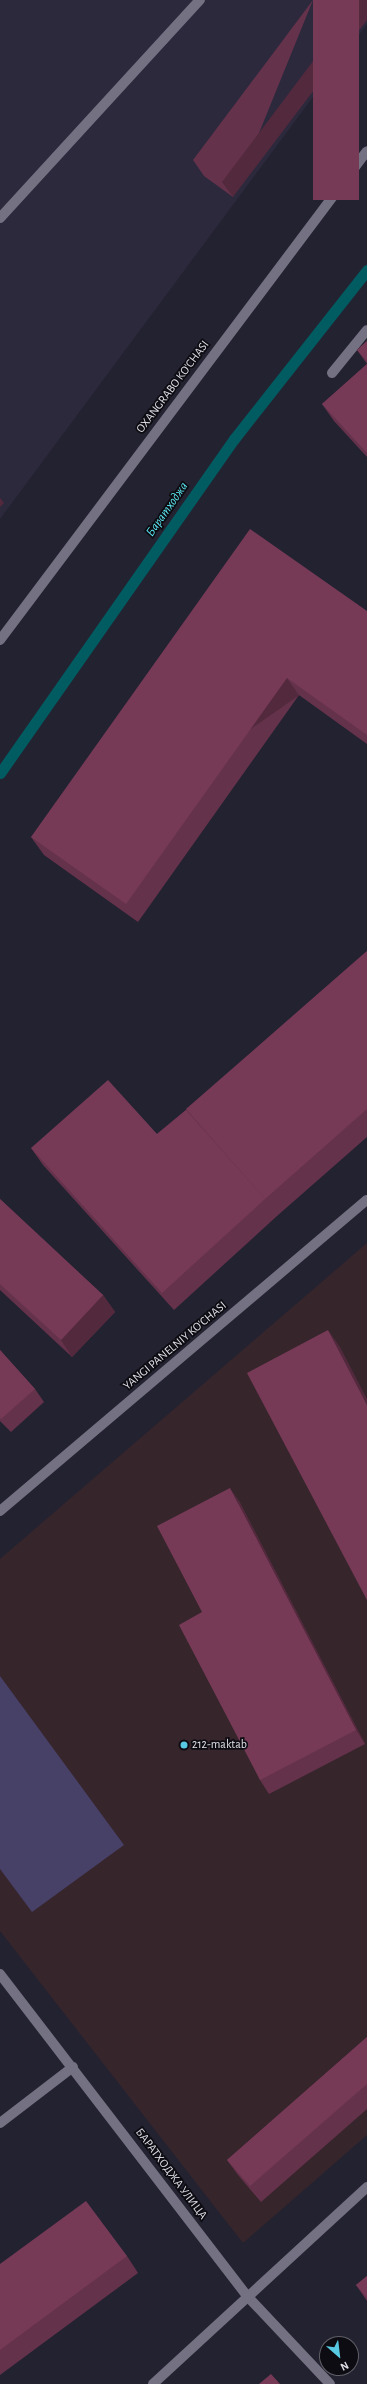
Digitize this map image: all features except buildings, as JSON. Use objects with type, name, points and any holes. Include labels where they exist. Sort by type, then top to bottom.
[{"type":"street","points":[[0,218],[200,0]]},
{"type":"street","name":"OXANGRABO KO'CHASI","points":[[0,640],[367,151]]},
{"type":"street","points":[[332,373],[367,330]]},
{"type":"street","name":"YANGI PANELNIY KO'CHASI","points":[[0,1511],[367,1200]]},
{"type":"street","name":"БАРАТХОДЖА УЛИЦА","points":[[0,1974],[73,2067],[249,2298],[330,2384]]},
{"type":"street","points":[[0,2123],[73,2067]]},
{"type":"street","points":[[153,2384],[249,2298],[367,2187]]},
{"type":"shaded area","points":[[0,0],[367,0],[367,24],[0,519]]},
{"type":"shaded area","name":"212-maktab","points":[[367,1243],[367,2135],[243,2243],[0,1931],[0,1559]]},
{"type":"shaded area","points":[[0,1676],[124,1845],[32,1912],[0,1869]]},
{"type":"waterway","name":"Баратходжа","points":[[0,773],[234,439],[367,270]]},
{"type":"place","name":"212-maktab","points":[[184,1745]]}]
